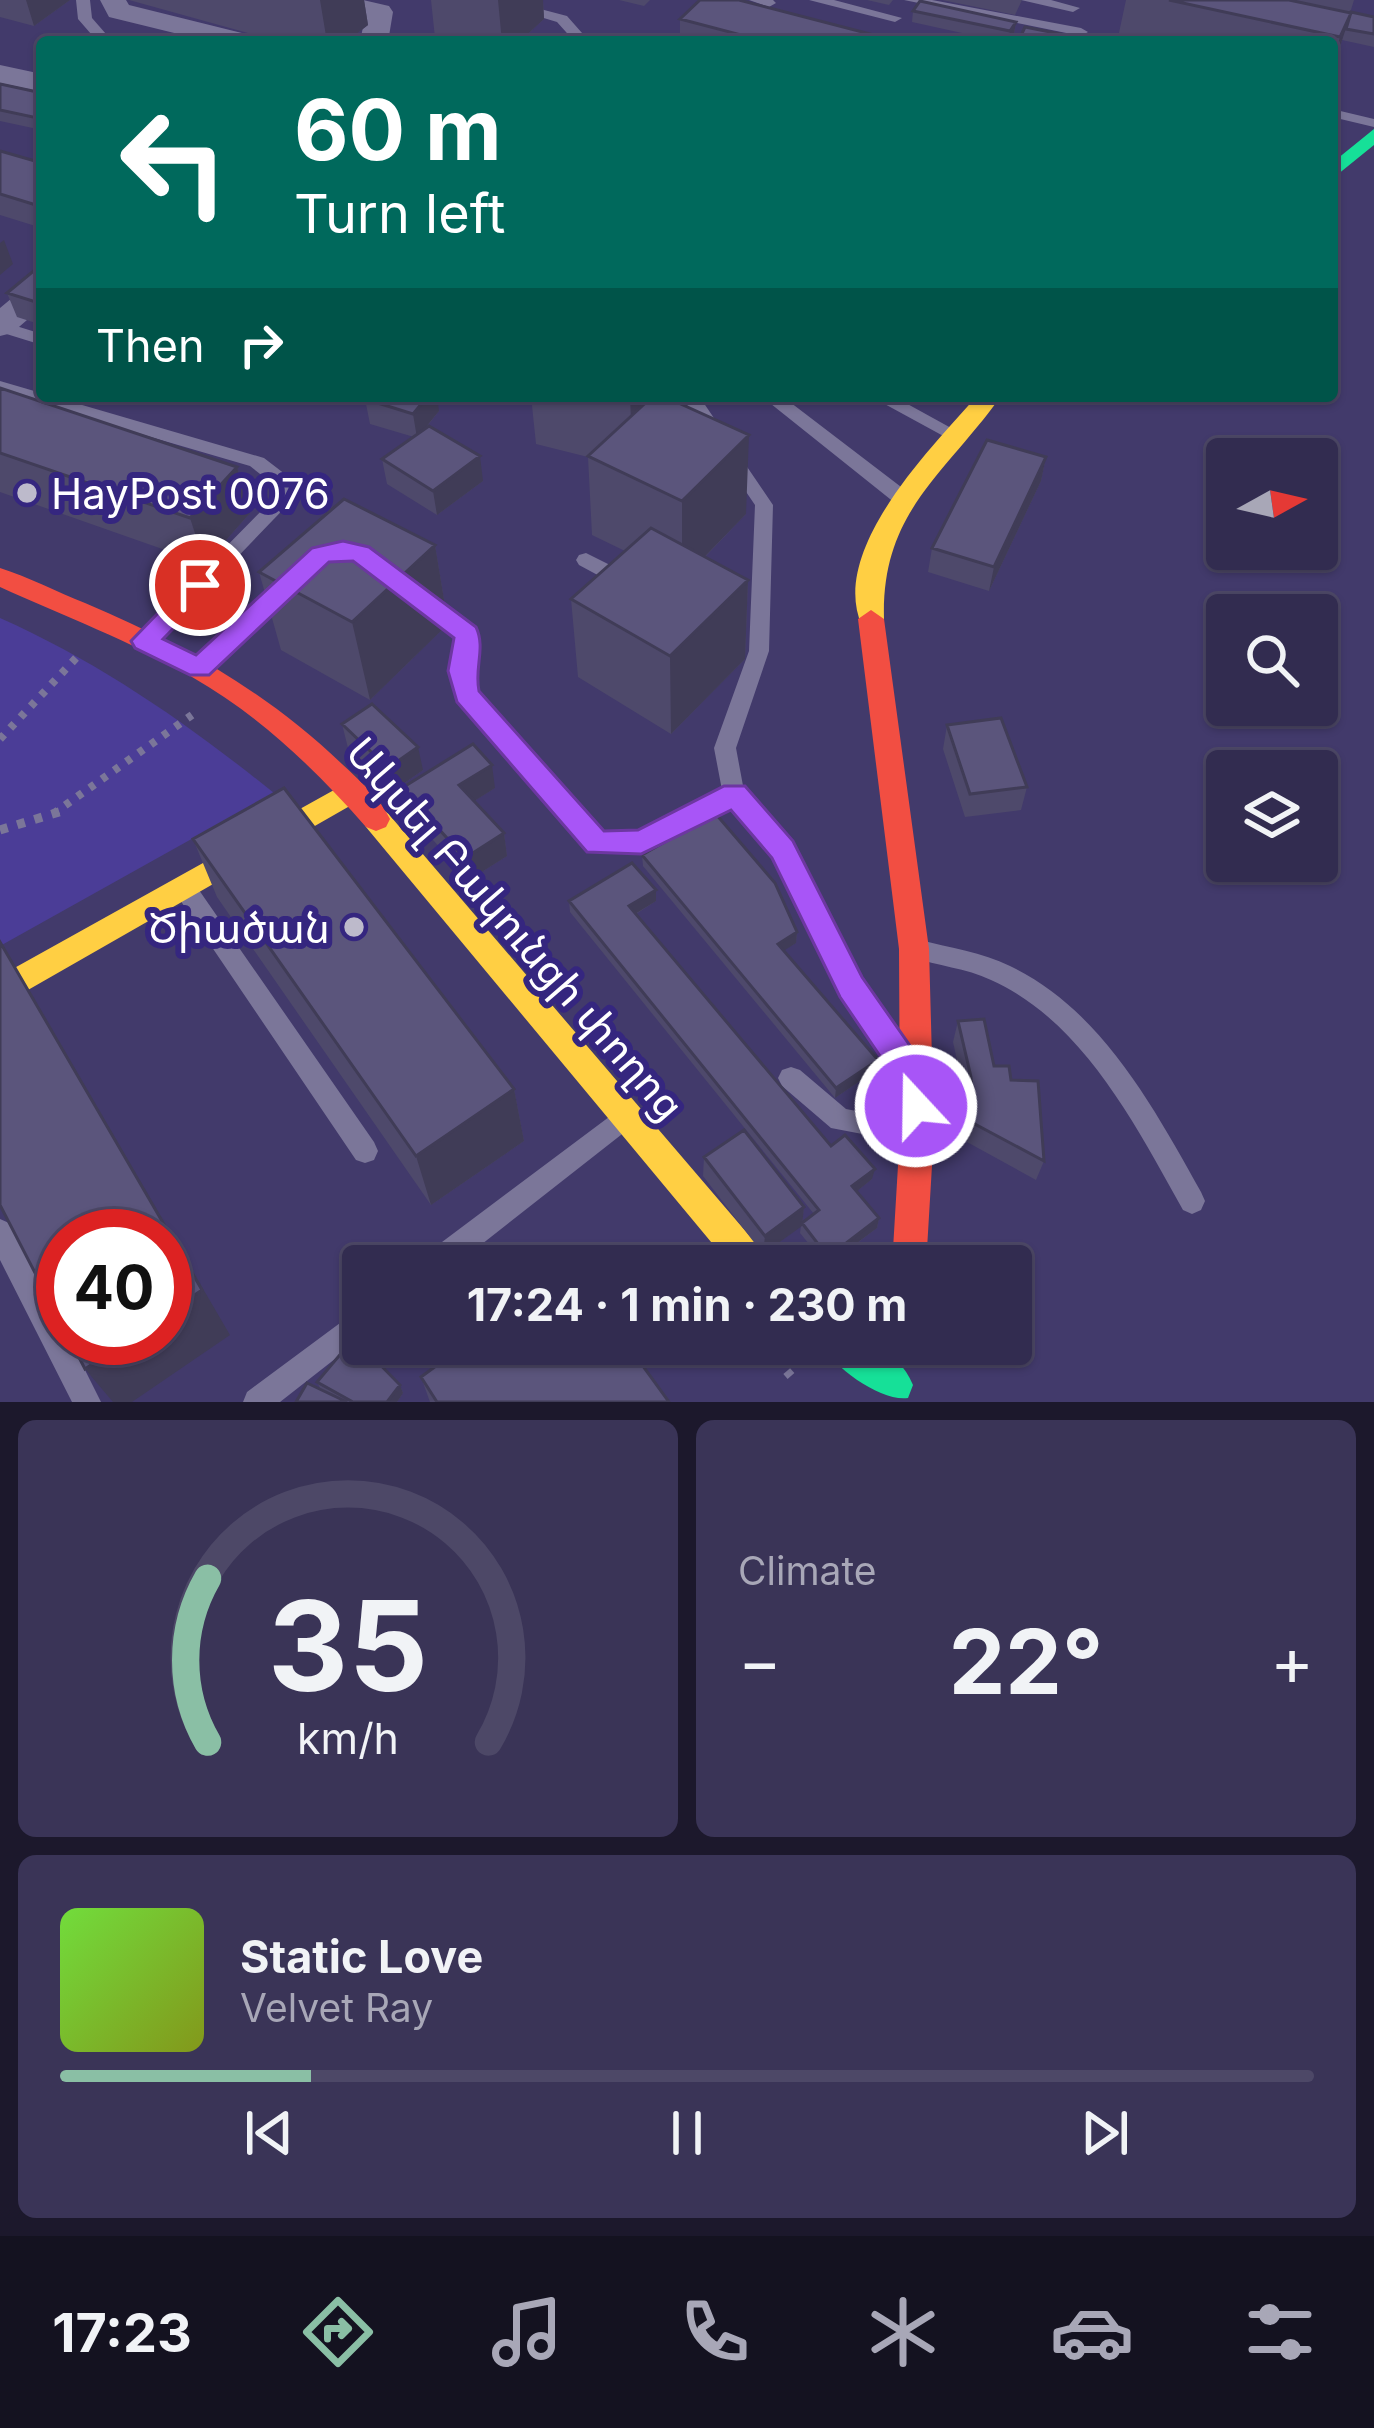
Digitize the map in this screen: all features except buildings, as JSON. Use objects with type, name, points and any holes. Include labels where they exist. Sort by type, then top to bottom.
[{"type":"street","points":[[113,0],[118,10],[220,36]]},
{"type":"street","points":[[330,0],[379,12],[375,36]]},
{"type":"street","points":[[0,74],[36,82]]},
{"type":"street","points":[[1338,168],[1374,135]]},
{"type":"street","points":[[0,326],[36,295]]},
{"type":"street","points":[[910,1245],[917,1132],[914,949],[867,586],[892,511],[984,402]]},
{"type":"street","name":"Ակսել Բակունցի փողոց","points":[[0,577],[199,668],[231,688],[352,791],[736,1245]]},
{"type":"street","points":[[0,992],[352,791]]},
{"type":"street","points":[[863,1365],[894,1394]]},
{"type":"lane","points":[[82,0],[85,19],[101,36]]},
{"type":"lane","points":[[491,0],[562,19],[578,36]]},
{"type":"lane","points":[[816,0],[895,18]]},
{"type":"lane","points":[[911,0],[1079,36]]},
{"type":"lane","points":[[1028,0],[1073,4],[1084,36]]},
{"type":"lane","points":[[1338,114],[1374,123]]},
{"type":"lane","points":[[0,326],[36,338]]},
{"type":"lane","points":[[0,387],[36,398]]},
{"type":"lane","points":[[51,402],[257,462],[287,484],[289,494],[145,641]]},
{"type":"lane","points":[[694,402],[764,505],[749,646],[725,748],[734,794],[783,849],[851,987],[915,1081]]},
{"type":"lane","points":[[778,402],[902,498]]},
{"type":"lane","points":[[891,402],[953,434]]},
{"type":"lane","points":[[586,560],[644,590]]},
{"type":"lane","points":[[199,668],[305,569]]},
{"type":"lane","points":[[398,581],[466,634],[468,647],[461,671],[466,695],[597,843],[641,842],[734,794]]},
{"type":"lane","points":[[184,886],[365,1150]]},
{"type":"lane","points":[[914,949],[1002,972],[1057,1007],[1148,1122],[1192,1201]]},
{"type":"lane","points":[[791,1078],[840,1120],[917,1132]]},
{"type":"lane","points":[[460,1245],[625,1116]]},
{"type":"lane","points":[[0,1232],[88,1402]]},
{"type":"lane","points":[[257,1402],[342,1336]]},
{"type":"path","points":[[0,739],[88,646]]},
{"type":"path","points":[[0,830],[61,812],[203,706]]},
{"type":"path","points":[[781,1365],[791,1376]]},
{"type":"shaded area","points":[[0,618],[143,696],[274,793],[0,946]]},
{"type":"traffic: fast","points":[[1338,168],[1374,135]]},
{"type":"traffic: fast","points":[[869,1365],[895,1385]]},
{"type":"traffic: slow","points":[[871,619],[870,585],[889,525],[925,471],[985,402]]},
{"type":"traffic: slow","points":[[0,992],[352,791]]},
{"type":"traffic: slow","points":[[376,819],[735,1245]]},
{"type":"traffic: jam","points":[[0,577],[152,644],[224,683],[294,737],[376,819]]},
{"type":"traffic: jam","points":[[871,619],[914,949],[917,1132],[910,1245]]},
{"type":"place","name":"HayPost 0076","points":[[27,493]]},
{"type":"place","name":"Ծիածան","points":[[354,927]]},
{"type":"route","points":[[200,585],[145,641],[199,668],[321,554],[343,550],[360,554],[466,634],[468,647],[461,671],[466,695],[597,843],[641,842],[734,794],[783,849],[851,987],[915,1081],[916,1106]]}]
